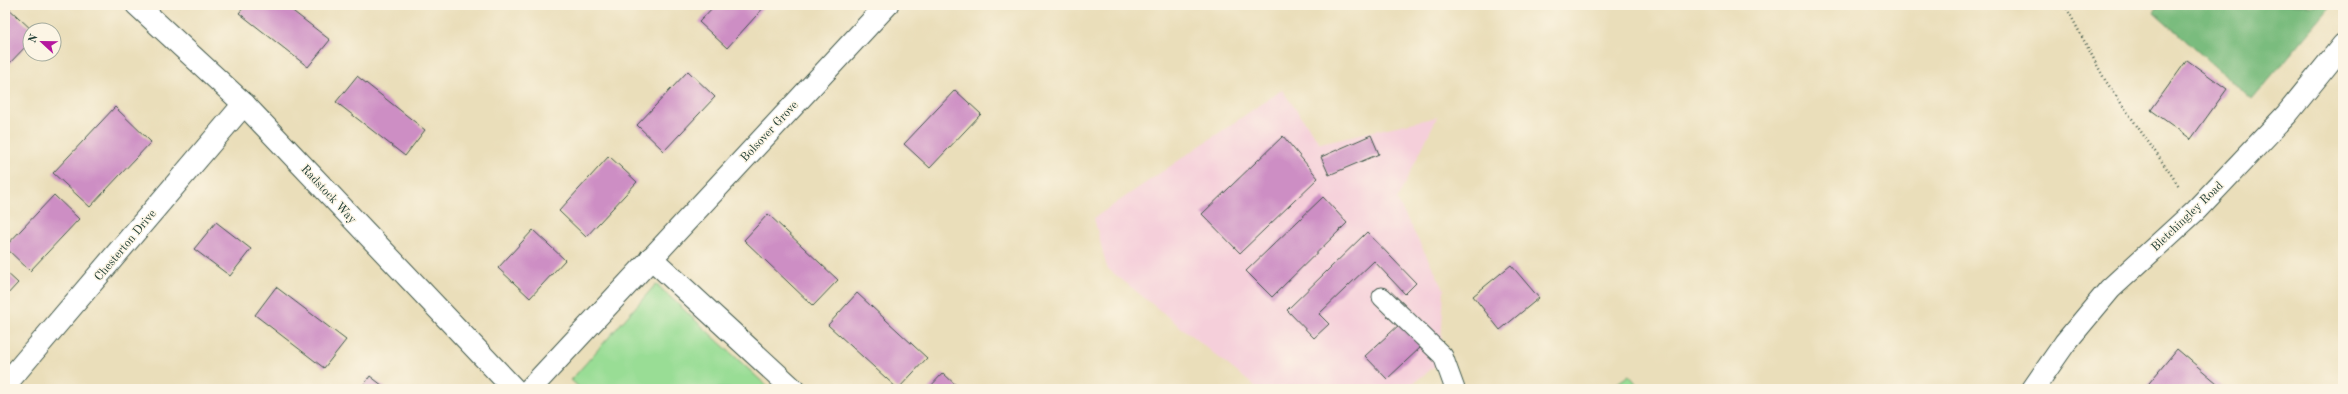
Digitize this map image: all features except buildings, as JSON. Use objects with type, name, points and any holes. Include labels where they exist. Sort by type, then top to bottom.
[{"type":"street","name":"Radstock Way","points":[[137,5],[244,104],[514,389]]},
{"type":"street","name":"Bolsover Grove","points":[[530,389],[887,5]]},
{"type":"street","name":"Bletchingley Road","points":[[2034,389],[2065,343],[2110,289],[2196,210],[2287,114],[2343,45]]},
{"type":"street","name":"Chesterton Drive","points":[[5,385],[244,104]]},
{"type":"street","points":[[651,258],[793,389]]},
{"type":"lane","points":[[1382,297],[1444,356],[1455,389]]},
{"type":"path","points":[[2065,5],[2105,80],[2196,210]]},
{"type":"shaded area","points":[[1282,90],[1320,143],[1437,117],[1397,200],[1444,289],[1440,362],[1406,389],[1258,389],[1107,268],[1094,218]]},
{"type":"green space","points":[[2159,5],[2332,5],[2252,100],[2154,12]]},
{"type":"green space","points":[[656,284],[770,389],[581,389],[571,380]]},
{"type":"green space","points":[[1629,375],[1641,389],[1609,389]]}]
